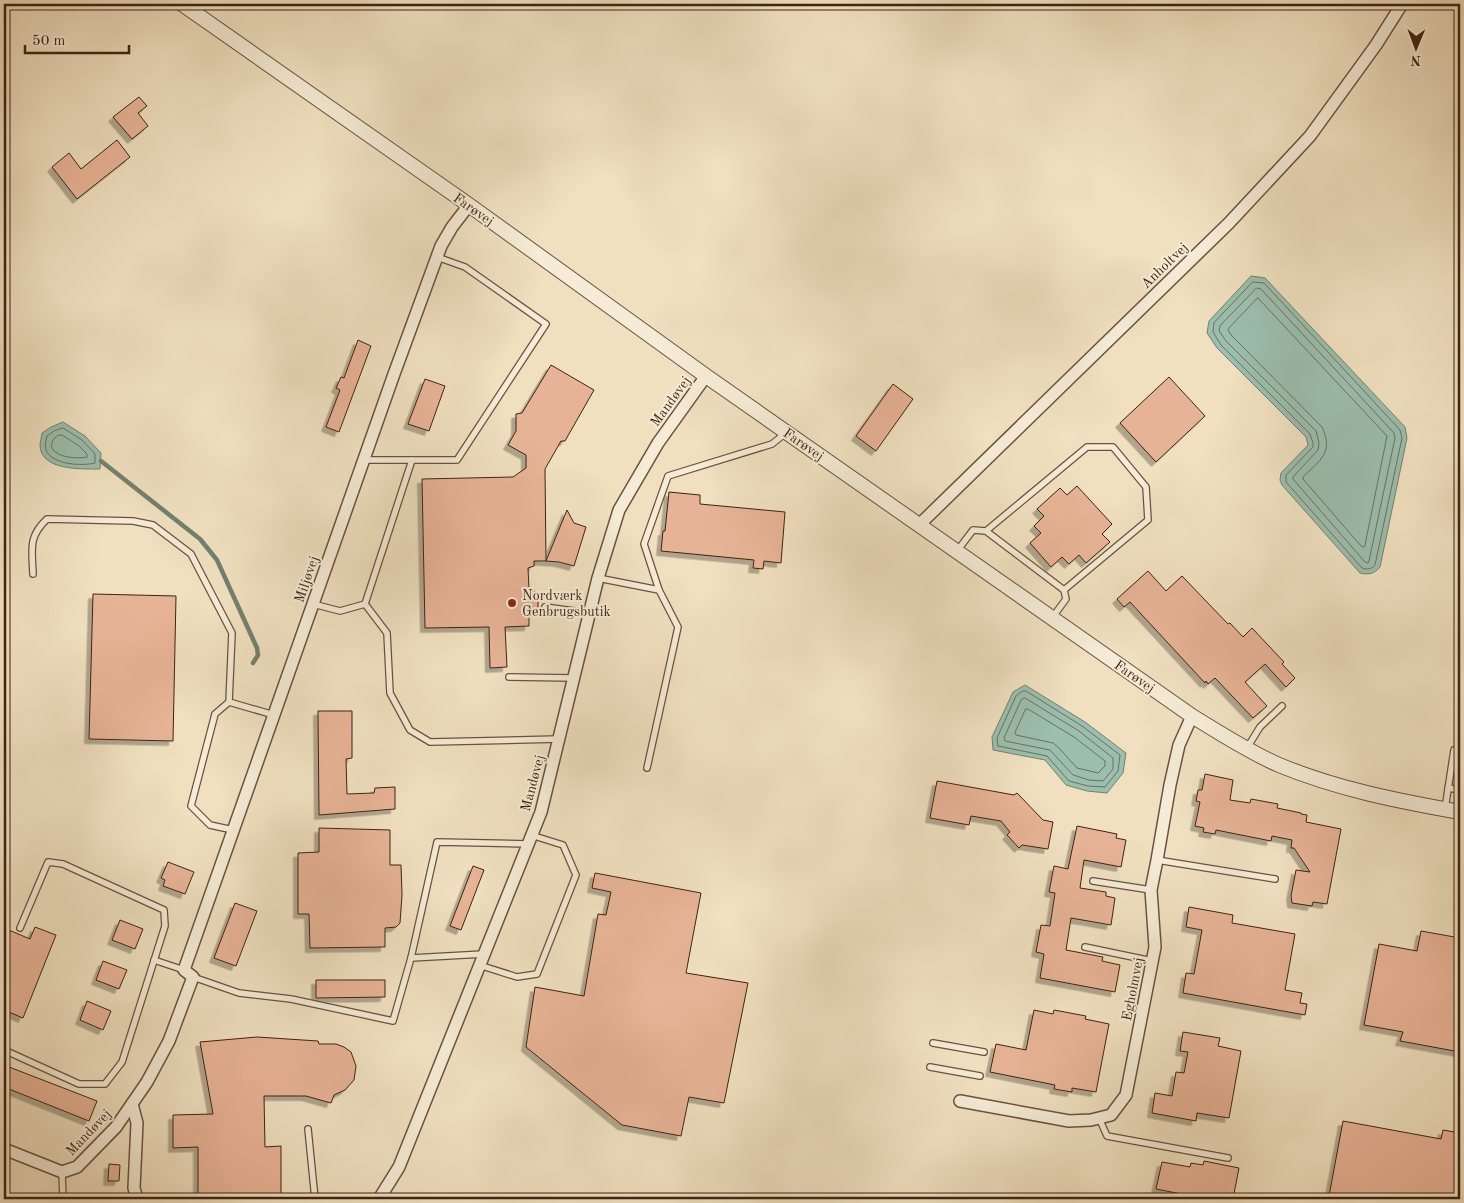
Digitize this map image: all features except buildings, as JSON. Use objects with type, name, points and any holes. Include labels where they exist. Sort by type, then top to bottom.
[{"type":"street","name":"Farøvej","points":[[182,4],[469,205],[706,376],[1192,716],[1232,741],[1278,764],[1329,784],[1394,800],[1460,812]]},
{"type":"street","name":"Anholtvej","points":[[919,525],[1229,223],[1310,136],[1376,44],[1402,4]]},
{"type":"street","name":"Miljøvej","points":[[189,973],[234,830],[441,246],[452,227],[469,205]]},
{"type":"street","name":"Mandøvej","points":[[379,1199],[399,1167],[541,812],[598,578],[619,510],[658,443],[706,376]]},
{"type":"street","name":"Egholmvej","points":[[960,1101],[1068,1121],[1091,1120],[1111,1115],[1126,1095],[1155,947],[1151,890],[1179,745],[1192,716]]},
{"type":"street","name":"Mandøvej","points":[[4,1149],[62,1172],[77,1167],[116,1127],[147,1082],[169,1041],[189,973]]},
{"type":"street","name":"Mandøvej","points":[[132,1104],[137,1123],[134,1188],[137,1199]]},
{"type":"lane","points":[[364,460],[457,460],[546,324],[465,267],[437,257]]},
{"type":"lane","points":[[647,768],[678,627],[659,590],[644,544],[668,476],[772,444],[787,432]]},
{"type":"lane","points":[[986,531],[1088,447],[1113,447],[1146,487],[1148,520],[1064,590]]},
{"type":"lane","points":[[365,604],[412,460]]},
{"type":"lane","points":[[33,574],[32,544],[37,529],[47,519],[133,521],[153,525],[191,554],[232,633],[229,702],[215,714],[191,806],[210,824],[234,830]]},
{"type":"lane","points":[[957,551],[973,530],[986,531],[1064,590],[1066,599],[1052,618]]},
{"type":"lane","points":[[598,578],[659,590]]},
{"type":"lane","points":[[313,604],[340,611],[365,604]]},
{"type":"lane","points":[[365,604],[387,633],[390,693],[410,730],[430,742],[559,739]]},
{"type":"lane","points":[[545,607],[590,613]]},
{"type":"lane","points":[[508,677],[574,678]]},
{"type":"lane","points":[[229,702],[274,715]]},
{"type":"lane","points":[[1247,748],[1260,727],[1282,706]]},
{"type":"lane","points":[[1445,810],[1454,750]]},
{"type":"lane","points":[[1448,788],[1460,790]]},
{"type":"lane","points":[[154,960],[239,993],[291,999],[393,1022],[411,958],[437,842],[530,840],[563,845],[576,875],[537,974],[517,977],[481,959],[411,958]]},
{"type":"lane","points":[[1157,860],[1275,879]]},
{"type":"lane","points":[[4,1050],[79,1084],[105,1084],[122,1062],[165,926],[164,910],[63,864],[48,862],[20,928]]},
{"type":"lane","points":[[1093,881],[1151,890]]},
{"type":"lane","points":[[1085,947],[1152,961]]},
{"type":"lane","points":[[933,1043],[984,1052]]},
{"type":"lane","points":[[930,1067],[980,1076]]},
{"type":"lane","points":[[1099,1118],[1107,1136],[1228,1158]]},
{"type":"lane","points":[[308,1129],[315,1199]]},
{"type":"lane","points":[[62,1172],[63,1199]]},
{"type":"water","points":[[1251,276],[1265,278],[1405,427],[1407,438],[1380,567],[1373,573],[1360,573],[1282,485],[1280,480],[1281,473],[1308,445],[1306,437],[1217,348],[1207,333],[1209,321]]},
{"type":"water","points":[[63,422],[85,436],[101,453],[100,469],[64,467],[47,460],[42,453],[40,445],[42,433]]},
{"type":"water","points":[[1025,685],[1085,722],[1126,753],[1123,773],[1107,793],[1087,791],[1066,785],[1045,760],[993,750],[992,737],[1013,692]]},
{"type":"waterway","points":[[101,461],[200,539],[217,560],[257,648],[258,655],[253,663]]},
{"type":"place","name":"Nordværk Genbrugsbutik","points":[[512,603]]}]
